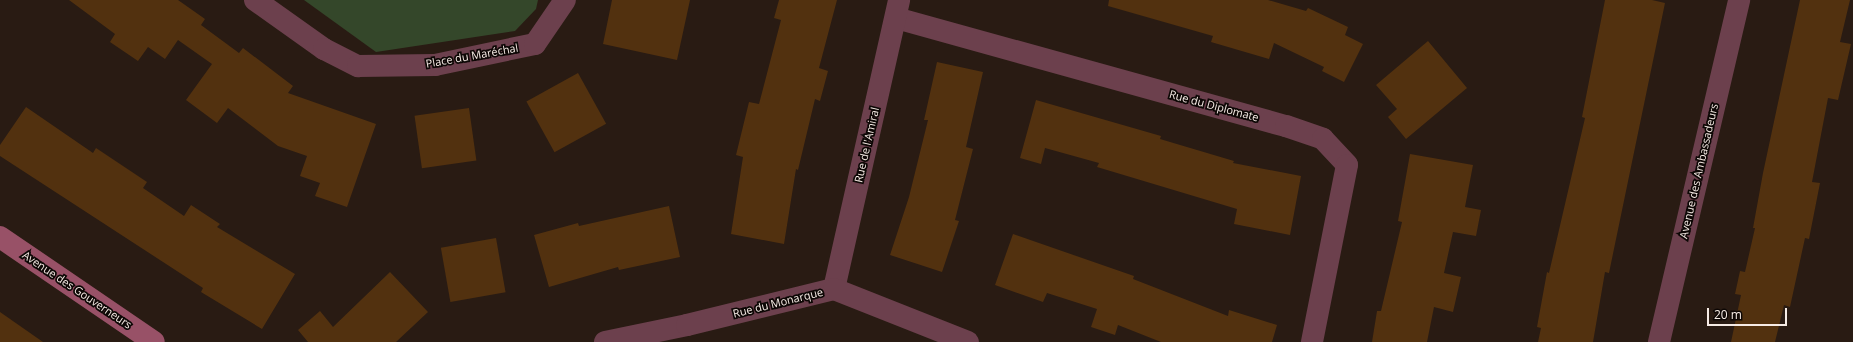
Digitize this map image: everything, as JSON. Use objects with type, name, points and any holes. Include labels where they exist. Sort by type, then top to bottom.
[{"type":"street","name":"Place du Maréchal","points":[[255,0],[324,49],[358,66],[435,65],[535,44],[565,0]]},
{"type":"street","name":"Avenue des Ambassadeurs","points":[[1659,342],[1739,0]]},
{"type":"street","name":"Rue de l'Amiral","points":[[834,289],[897,9]]},
{"type":"street","name":"Rue du Diplomate","points":[[897,9],[1286,126],[1323,139],[1347,165],[1312,342]]},
{"type":"street","name":"Avenue des Gouverneurs","points":[[0,237],[154,342]]},
{"type":"street","name":"Rue du Monarque","points":[[605,342],[687,325],[834,289],[968,342]]},
{"type":"green space","points":[[304,0],[538,0],[536,9],[515,31],[376,52]]},
{"type":"building","points":[[69,0],[178,0],[205,19],[201,25],[239,53],[243,48],[293,86],[288,93],[376,124],[347,207],[315,196],[320,183],[300,176],[307,156],[278,146],[228,108],[217,123],[186,100],[212,64],[178,40],[165,59],[148,47],[138,61],[110,42],[115,34]]},
{"type":"building","points":[[612,0],[690,0],[677,60],[603,44]]},
{"type":"building","points":[[779,0],[837,0],[819,68],[828,71],[820,101],[815,99],[798,170],[796,169],[784,244],[731,234],[743,157],[736,155],[749,102],[759,104],[781,20],[774,18]]},
{"type":"building","points":[[1109,0],[1268,0],[1306,11],[1308,8],[1348,27],[1345,35],[1363,44],[1344,82],[1322,71],[1324,67],[1274,43],[1269,59],[1211,42],[1213,36],[1108,6]]},
{"type":"building","points":[[1605,0],[1652,0],[1665,3],[1609,273],[1605,272],[1593,342],[1538,342],[1541,328],[1537,327],[1547,272],[1549,273],[1585,118],[1582,117]]},
{"type":"building","points":[[1800,0],[1850,0],[1840,42],[1851,44],[1838,100],[1828,98],[1812,182],[1820,183],[1809,239],[1805,238],[1790,307],[1784,305],[1775,342],[1731,342],[1741,295],[1735,294],[1740,271],[1745,272],[1755,228],[1753,228],[1763,173]]},
{"type":"building","points":[[1428,41],[1467,88],[1406,139],[1388,117],[1397,109],[1376,85]]},
{"type":"building","points":[[937,62],[983,72],[966,147],[973,149],[955,220],[959,221],[942,272],[890,255],[909,197],[928,120],[924,120]]},
{"type":"building","points":[[578,73],[606,124],[555,152],[526,102]]},
{"type":"building","points":[[1036,100],[1161,136],[1160,139],[1234,161],[1233,163],[1301,176],[1290,235],[1234,224],[1237,209],[1097,167],[1099,163],[1045,148],[1041,164],[1020,158]]},
{"type":"building","points":[[26,107],[93,153],[96,148],[147,182],[143,188],[184,216],[191,205],[220,224],[217,227],[295,274],[262,329],[201,292],[203,288],[0,156],[0,145]]},
{"type":"building","points":[[469,108],[476,160],[422,168],[415,116]]},
{"type":"building","points":[[1410,154],[1473,165],[1465,207],[1481,210],[1476,236],[1453,232],[1444,273],[1461,277],[1453,312],[1434,307],[1427,342],[1372,342],[1377,311],[1381,311],[1402,222],[1398,221]]},
{"type":"building","points":[[669,206],[680,257],[619,270],[618,267],[549,287],[534,235],[578,223],[579,226]]},
{"type":"building","points":[[1013,234],[1134,276],[1133,279],[1228,316],[1229,310],[1277,325],[1272,342],[1161,342],[1118,325],[1115,335],[1091,327],[1097,309],[1047,293],[1043,302],[995,285]]},
{"type":"building","points":[[496,238],[506,292],[450,302],[441,248]]},
{"type":"building","points":[[390,272],[428,312],[396,342],[308,342],[298,330],[320,311],[333,327]]},
{"type":"building","points":[[0,312],[43,342],[0,342]]}]
